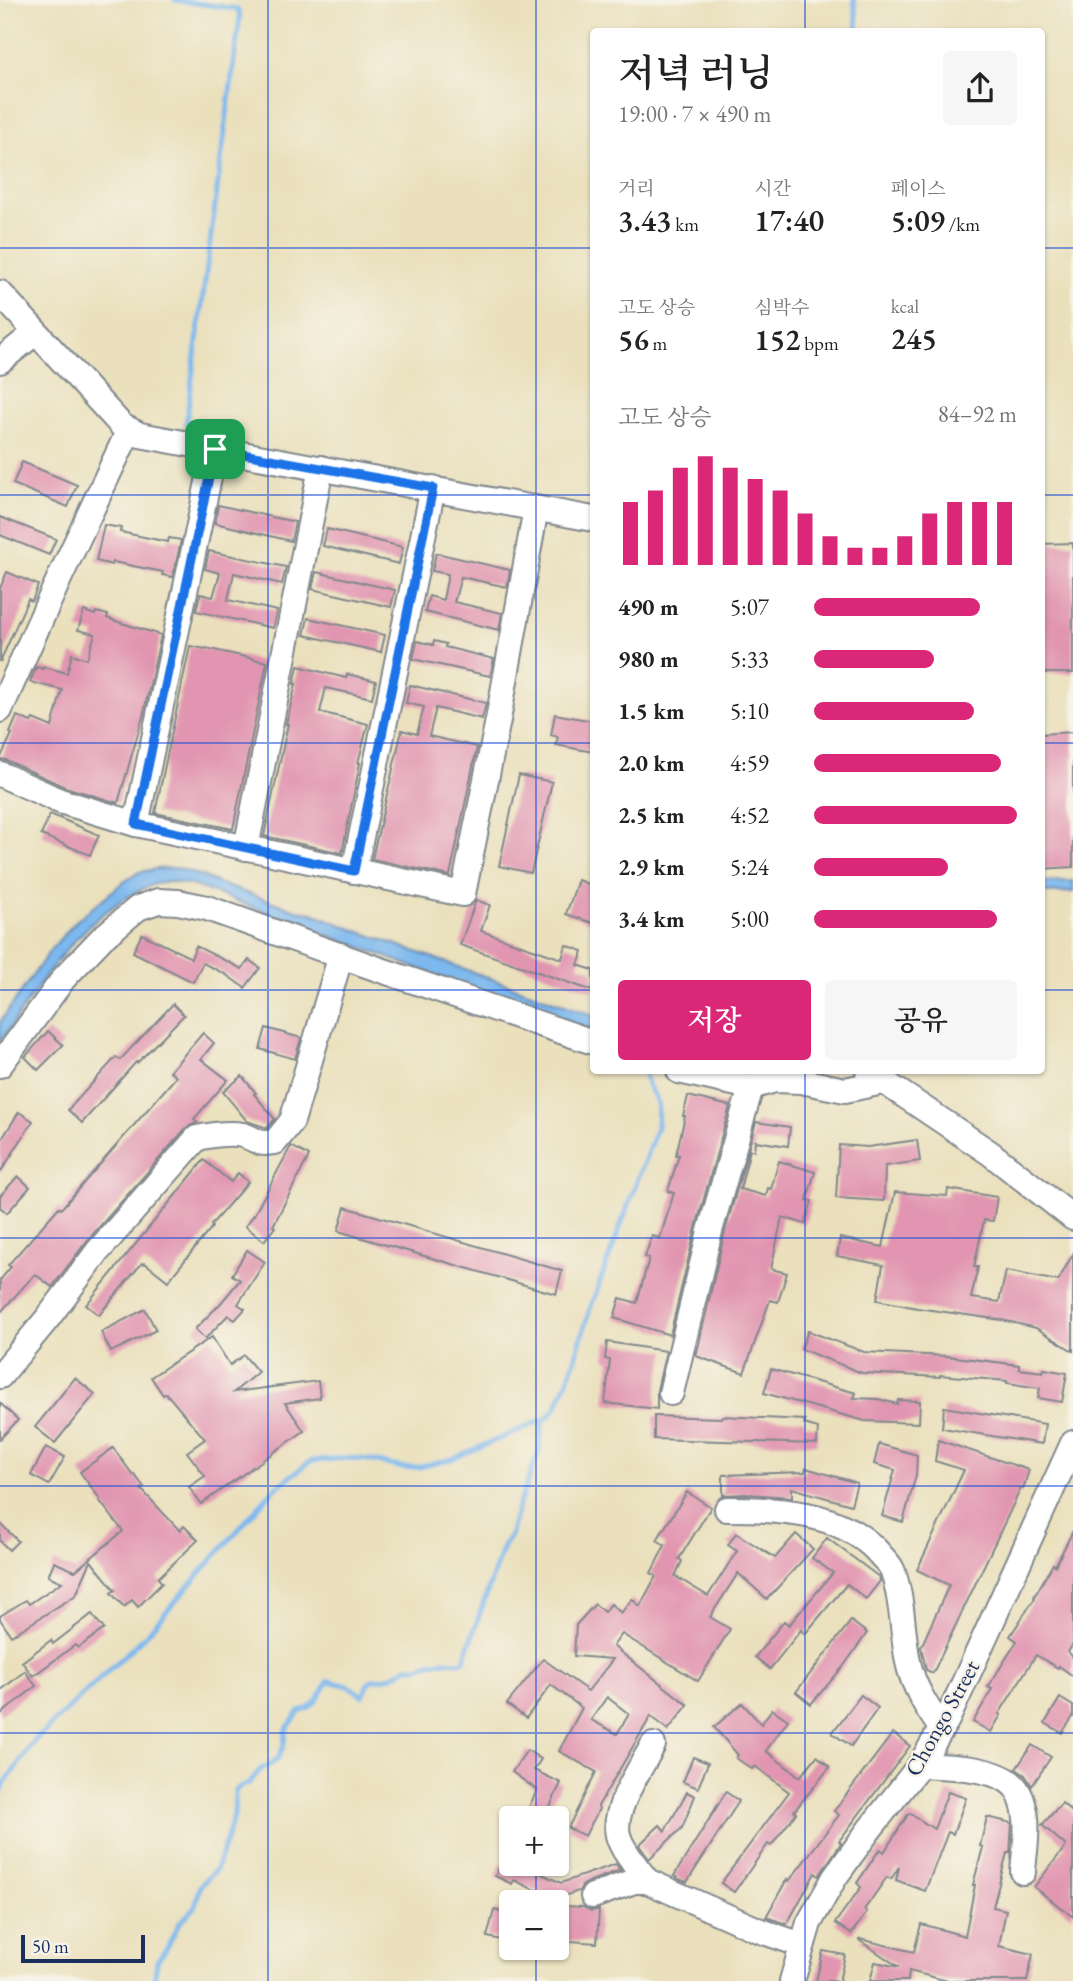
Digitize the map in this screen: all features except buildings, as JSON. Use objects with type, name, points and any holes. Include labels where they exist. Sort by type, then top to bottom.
[{"type":"street","points":[[0,293],[122,426],[140,435],[590,518]]},
{"type":"street","points":[[0,361],[35,333]]},
{"type":"street","points":[[0,710],[129,430]]},
{"type":"street","points":[[136,824],[215,449]]},
{"type":"street","points":[[246,848],[321,468]]},
{"type":"street","points":[[354,871],[433,488]]},
{"type":"street","points":[[0,774],[60,800],[136,824],[463,894],[536,508]]},
{"type":"street","points":[[0,1065],[64,978],[102,938],[138,908],[158,901],[207,908],[590,1041]]},
{"type":"street","points":[[0,1377],[98,1251],[197,1138],[218,1134],[243,1136],[260,1144],[275,1142],[292,1121],[341,956]]},
{"type":"street","points":[[692,1074],[751,1087],[775,1080],[801,1081],[845,1090],[876,1077],[990,1153],[1073,1218]]},
{"type":"street","points":[[671,1393],[708,1242],[751,1087]]},
{"type":"street","name":"Chongo Street","points":[[792,1981],[809,1923],[835,1877],[920,1765],[941,1728],[1073,1443]]},
{"type":"street","points":[[727,1509],[763,1509],[813,1516],[839,1524],[869,1543],[893,1569],[908,1663],[926,1707],[941,1728]]},
{"type":"street","points":[[647,1881],[618,1836],[617,1820],[621,1806],[653,1745]]},
{"type":"street","points":[[920,1765],[988,1772],[1012,1783],[1023,1800],[1027,1819],[1023,1872]]},
{"type":"street","points":[[593,1896],[634,1881],[647,1881],[758,1930],[802,1945]]},
{"type":"water","points":[[177,868],[202,876],[590,1014],[590,1033],[210,891],[166,882],[136,892],[91,924],[43,980],[0,1042],[0,1022],[51,949],[77,920],[139,872]]},
{"type":"water","points":[[1073,881],[1073,892],[1045,893],[1045,882]]},
{"type":"waterway","points":[[175,0],[237,9],[240,16],[186,424]]},
{"type":"waterway","points":[[854,0],[858,28]]},
{"type":"waterway","points":[[0,1795],[5,1783],[36,1739],[145,1636],[275,1488],[311,1461],[348,1458],[403,1468],[419,1467],[452,1459],[547,1418],[556,1408],[657,1127],[656,1098],[647,1084],[645,1074]]},
{"type":"waterway","points":[[154,1981],[157,1961],[167,1948],[179,1923],[195,1908],[200,1886],[216,1869],[234,1815],[237,1789],[249,1783],[261,1769],[278,1758],[286,1730],[299,1712],[313,1704],[329,1681],[349,1686],[363,1696],[372,1680],[391,1676],[407,1667],[464,1660],[539,1451],[543,1420]]},
{"type":"route","points":[[215,449],[433,488],[354,871],[136,824],[215,449]]}]
